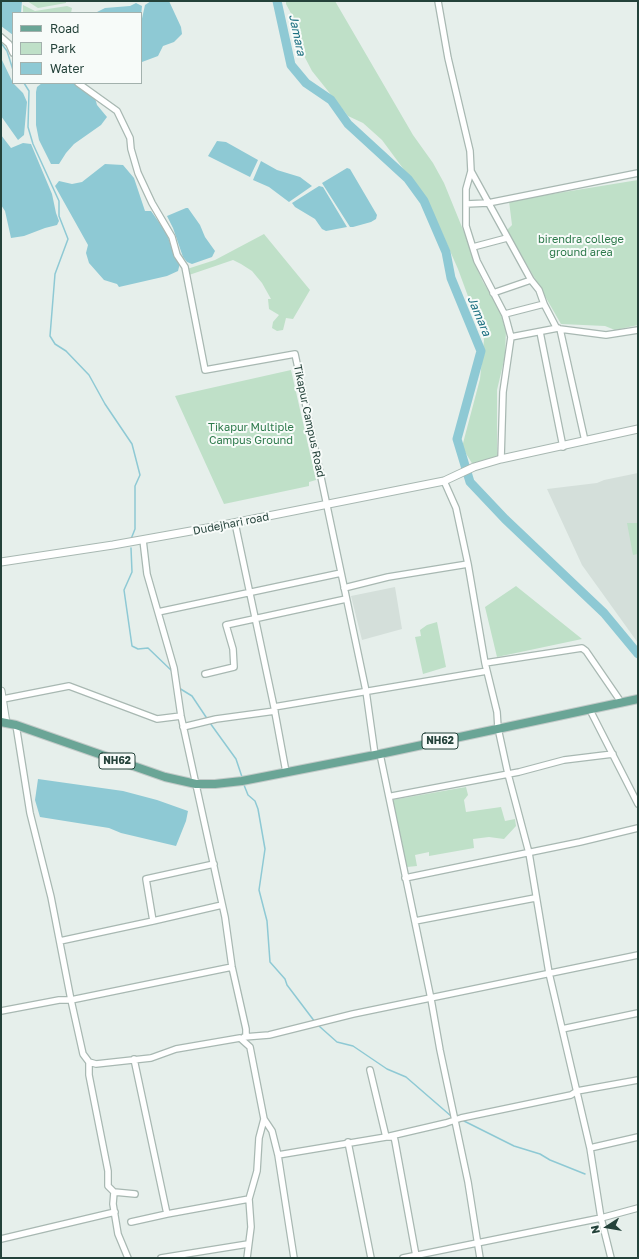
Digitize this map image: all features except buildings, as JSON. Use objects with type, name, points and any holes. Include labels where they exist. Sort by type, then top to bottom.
[{"type":"main road","name":"NH62","points":[[4,722],[159,775],[196,784],[239,781],[377,755],[638,699]]},
{"type":"street","points":[[438,1],[448,58],[470,151],[471,170],[466,204],[466,226],[477,261],[505,314],[511,337],[503,392],[501,459]]},
{"type":"street","points":[[1,38],[9,44],[12,51]]},
{"type":"street","name":"Tikapur Campus Road","points":[[79,84],[117,110],[130,138],[131,149],[138,173],[152,203],[172,237],[176,255],[185,267],[205,370],[295,354],[366,692],[377,755],[406,878],[431,999],[480,1258]]},
{"type":"street","points":[[471,170],[507,238],[538,290],[544,304],[558,328],[585,441]]},
{"type":"street","points":[[466,204],[488,203],[638,173]]},
{"type":"street","points":[[472,247],[507,238]]},
{"type":"street","points":[[493,293],[531,280]]},
{"type":"street","points":[[505,314],[544,304]]},
{"type":"street","points":[[511,337],[558,328],[606,335],[638,330]]},
{"type":"street","points":[[540,332],[563,447]]},
{"type":"street","name":"Dudejhari road","points":[[1,562],[143,540],[444,481],[474,467],[501,459],[563,447],[638,428]]},
{"type":"street","points":[[444,481],[456,508],[468,564],[485,663],[497,712],[498,728],[508,774],[529,853],[535,898],[549,973],[590,1148],[601,1218],[611,1258]]},
{"type":"street","points":[[235,523],[256,619],[286,772]]},
{"type":"street","points":[[143,540],[147,574],[174,668],[183,727],[214,864],[232,967],[246,1029],[243,1037]]},
{"type":"street","points":[[344,588],[388,577],[468,564]]},
{"type":"street","points":[[158,612],[250,594],[341,573]]},
{"type":"street","points":[[205,674],[234,667],[233,650],[226,625],[346,599]]},
{"type":"street","points":[[485,663],[582,648],[586,651],[621,702]]},
{"type":"street","points":[[183,727],[366,692],[487,671]]},
{"type":"street","points":[[3,699],[69,686],[157,719],[181,716]]},
{"type":"street","points":[[1,691],[3,699],[4,722]]},
{"type":"street","points":[[590,710],[638,804]]},
{"type":"street","points":[[16,725],[30,813],[60,942],[71,1000],[84,1054],[89,1062],[89,1075],[108,1170],[108,1186],[114,1192],[135,1194]]},
{"type":"street","points":[[392,796],[508,774],[564,760],[613,754]]},
{"type":"street","points":[[406,878],[529,853],[638,828]]},
{"type":"street","points":[[153,921],[146,879],[214,864]]},
{"type":"street","points":[[414,922],[535,898]]},
{"type":"street","points":[[60,942],[222,905]]},
{"type":"street","points":[[89,1062],[96,1064],[151,1058],[176,1049],[243,1037],[269,1036],[353,1014],[638,955]]},
{"type":"street","points":[[1,1011],[59,1000],[71,1000],[232,967]]},
{"type":"street","points":[[562,1028],[638,1013]]},
{"type":"street","points":[[243,1037],[250,1047],[264,1119],[272,1130],[278,1156],[294,1258]]},
{"type":"street","points":[[134,1059],[167,1214]]},
{"type":"street","points":[[370,1070],[386,1137]]},
{"type":"street","points":[[278,1156],[348,1142],[386,1137],[455,1120],[572,1095],[577,1091],[638,1080]]},
{"type":"street","points":[[247,1258],[251,1227],[249,1199],[257,1171],[259,1138],[264,1119]]},
{"type":"street","points":[[386,1137],[394,1137],[416,1256]]},
{"type":"street","points":[[590,1148],[638,1138]]},
{"type":"street","points":[[348,1142],[371,1258]]},
{"type":"street","points":[[114,1192],[118,1234],[128,1258]]},
{"type":"street","points":[[131,1222],[249,1199]]},
{"type":"street","points":[[403,1258],[601,1218],[638,1208]]},
{"type":"street","points":[[1,1239],[115,1212]]},
{"type":"street","points":[[161,1258],[248,1244]]},
{"type":"shaded area","points":[[638,473],[638,643],[582,565],[547,489],[597,483],[604,480]]},
{"type":"shaded area","points":[[395,587],[402,629],[362,640],[351,596]]},
{"type":"green space","points":[[27,1],[66,1],[66,3],[38,8]]},
{"type":"green space","points":[[286,1],[335,1],[413,135],[433,163],[444,183],[466,237],[475,264],[483,282],[498,306],[506,330],[505,356],[497,390],[497,456],[473,465],[462,447],[480,379],[484,340],[458,269],[435,217],[422,194],[382,140],[363,123],[348,116],[312,71],[300,48],[294,19],[286,4]]},
{"type":"green space","points":[[23,5],[35,11],[67,6],[72,8],[71,12],[23,12]]},
{"type":"green space","name":"birendra college ground area","points":[[638,180],[638,325],[615,330],[605,326],[561,324],[507,230],[512,225],[509,201]]},
{"type":"green space","points":[[264,234],[310,290],[293,319],[286,318],[283,330],[277,331],[272,328],[273,322],[279,315],[269,309],[268,299],[271,299],[262,283],[252,271],[233,260],[189,275],[187,269],[215,260]]},
{"type":"green space","name":"Tikapur Multiple Campus Ground","points":[[291,370],[316,480],[309,482],[309,486],[224,504],[175,396]]},
{"type":"green space","points":[[627,523],[637,523],[638,554],[633,555]]},
{"type":"green space","points":[[516,586],[582,639],[497,657],[485,607]]},
{"type":"green space","points":[[437,622],[446,667],[423,674],[415,637],[421,636],[420,630],[427,625]]},
{"type":"green space","points":[[466,787],[468,795],[464,800],[466,812],[501,807],[505,821],[515,819],[516,826],[504,839],[489,837],[473,839],[474,848],[429,856],[429,852],[415,855],[417,866],[407,867],[392,800]]},
{"type":"water","points":[[1,1],[22,1],[21,12],[12,12],[12,34],[1,26]]},
{"type":"water","points":[[151,1],[169,1],[181,27],[182,34],[174,42],[163,46],[158,56],[142,62],[142,18],[145,5]]},
{"type":"water","points":[[136,3],[142,6],[141,12],[97,12],[105,8],[130,6]]},
{"type":"water","points":[[1,58],[12,81],[12,84],[14,84],[23,93],[27,102],[24,135],[18,140],[1,116]]},
{"type":"water","points":[[41,84],[75,84],[95,98],[97,105],[107,117],[101,125],[74,144],[59,164],[51,164],[39,140],[36,125],[37,87]]},
{"type":"water","points":[[1,135],[11,148],[23,143],[31,144],[52,194],[59,221],[57,225],[24,236],[11,238],[5,211],[1,205]]},
{"type":"water","points":[[217,141],[226,142],[258,160],[250,177],[208,156]]},
{"type":"water","points":[[261,161],[277,170],[300,177],[312,186],[289,202],[269,187],[253,180]]},
{"type":"water","points":[[105,164],[123,165],[134,178],[145,211],[151,211],[166,232],[175,256],[180,263],[178,271],[167,276],[119,287],[117,284],[104,280],[89,263],[86,253],[88,245],[55,186],[59,181],[72,184],[82,182]]},
{"type":"water","points":[[347,168],[350,169],[377,215],[376,219],[371,222],[353,227],[350,227],[322,183]]},
{"type":"water","points":[[319,186],[323,187],[347,227],[326,231],[322,229],[315,219],[295,207],[292,203]]},
{"type":"water","points":[[188,208],[200,225],[205,237],[215,251],[212,257],[192,264],[187,262],[183,257],[173,228],[167,216]]},
{"type":"water","points":[[38,779],[123,791],[157,800],[188,811],[186,821],[176,846],[121,833],[109,828],[40,817],[35,800]]},
{"type":"waterway","name":"Jamara","points":[[277,1],[291,65],[306,83],[331,100],[348,124],[408,179],[424,201],[446,252],[451,278],[481,351],[457,439],[470,482],[505,519],[604,613],[638,654]]},
{"type":"waterway","points":[[1,43],[7,51],[12,67]]},
{"type":"waterway","points":[[25,84],[29,91],[28,127],[33,144],[59,201],[59,216],[68,239],[55,274],[50,336],[55,344],[66,351],[89,375],[105,404],[132,444],[140,475],[135,486],[135,529],[131,539]]},
{"type":"waterway","points":[[131,548],[132,572],[124,590],[132,646],[138,649],[148,648],[173,672]]},
{"type":"waterway","points":[[179,688],[192,696],[208,720]]},
{"type":"waterway","points":[[210,723],[236,759],[242,777]]},
{"type":"waterway","points":[[244,785],[248,795],[255,801],[258,809],[265,849],[259,890],[267,921],[270,962],[285,979],[287,985],[315,1022]]},
{"type":"waterway","points":[[319,1026],[337,1042],[353,1046],[387,1069],[406,1077],[451,1116]]},
{"type":"waterway","points":[[464,1121],[514,1146],[540,1154],[550,1160],[585,1174]]}]
